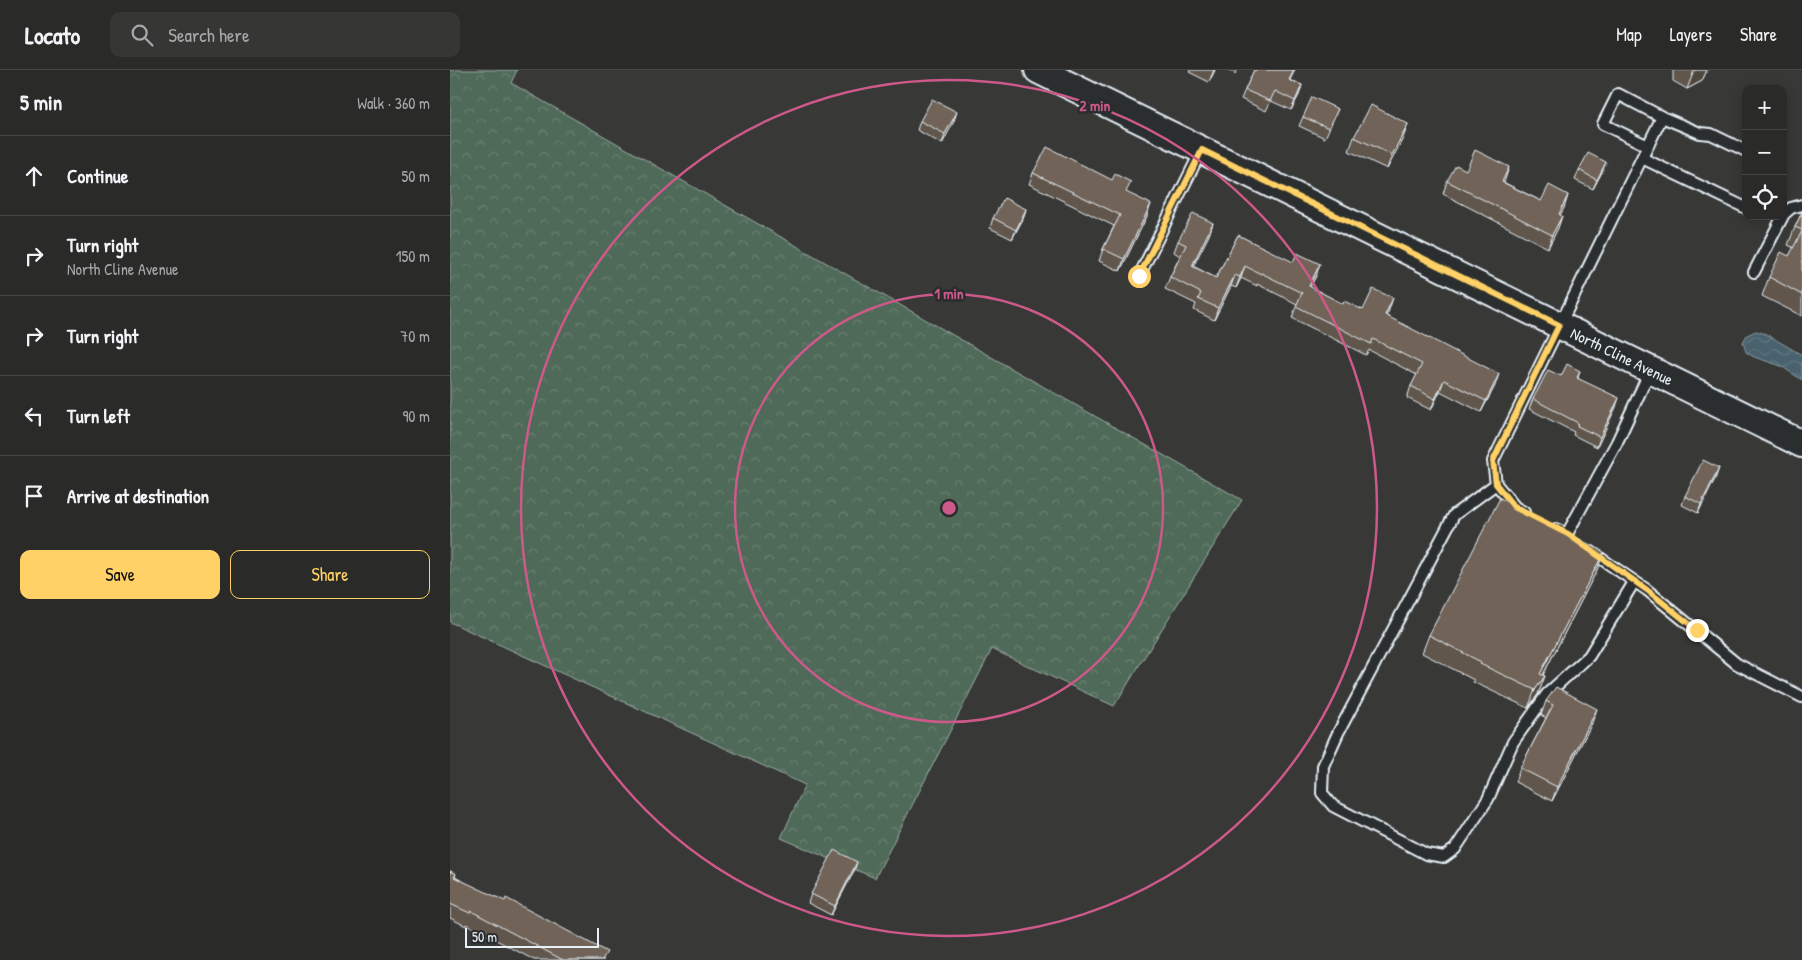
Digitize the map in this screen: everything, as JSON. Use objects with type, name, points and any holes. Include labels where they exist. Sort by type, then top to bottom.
[{"type":"street","name":"North Cline Avenue","points":[[1038,70],[1802,444]]},
{"type":"lane","points":[[1648,146],[1603,124],[1618,94],[1662,117],[1700,133],[1711,134],[1742,149]]},
{"type":"lane","points":[[1532,516],[1514,507],[1496,484],[1493,461],[1662,117]]},
{"type":"lane","points":[[1139,276],[1202,150]]},
{"type":"lane","points":[[1642,158],[1742,206]]},
{"type":"lane","points":[[1787,211],[1790,208],[1802,205]]},
{"type":"lane","points":[[1754,272],[1781,220]]},
{"type":"lane","points":[[1575,540],[1650,370]]},
{"type":"lane","points":[[1496,484],[1454,515],[1338,733],[1323,766],[1322,793],[1333,806],[1426,854],[1444,857],[1455,849],[1488,799],[1513,742],[1547,694],[1590,656],[1634,582]]},
{"type":"lane","points":[[1550,525],[1575,540],[1634,582],[1697,630],[1737,664],[1802,697]]},
{"type":"green space","points":[[450,70],[517,70],[511,83],[1242,500],[1114,706],[992,649],[875,878],[781,838],[805,785],[450,622]]},
{"type":"water","points":[[1756,331],[1766,334],[1802,355],[1802,380],[1781,366],[1754,357],[1746,352],[1743,342],[1747,335]]},
{"type":"building","points":[[1254,70],[1294,70],[1289,80],[1302,85],[1295,101],[1275,91],[1270,101],[1245,90]]},
{"type":"building","points":[[1312,97],[1338,109],[1329,128],[1303,117]]},
{"type":"building","points":[[932,99],[957,112],[945,134],[920,121]]},
{"type":"building","points":[[1371,105],[1408,124],[1392,155],[1354,137]]},
{"type":"building","points":[[1047,147],[1112,180],[1115,174],[1131,182],[1126,192],[1151,204],[1124,259],[1103,249],[1120,215],[1033,173]]},
{"type":"building","points":[[1475,150],[1509,167],[1502,182],[1541,201],[1549,185],[1568,195],[1559,214],[1562,216],[1552,235],[1447,181],[1456,165],[1466,170]]},
{"type":"building","points":[[1588,153],[1606,162],[1597,180],[1579,170]]},
{"type":"building","points":[[1004,198],[1026,209],[1016,230],[993,218]]},
{"type":"building","points":[[1802,212],[1802,230],[1795,227]]},
{"type":"building","points":[[1193,213],[1213,223],[1192,266],[1216,278],[1238,235],[1293,262],[1297,253],[1320,264],[1309,286],[1343,304],[1344,301],[1363,310],[1373,289],[1393,298],[1385,315],[1499,374],[1486,401],[1444,380],[1435,399],[1411,386],[1422,364],[1373,339],[1371,344],[1296,306],[1302,293],[1245,266],[1240,277],[1235,275],[1218,308],[1198,299],[1201,293],[1170,277],[1186,245],[1178,241]]},
{"type":"building","points":[[1802,231],[1802,295],[1769,277],[1781,252],[1789,256]]},
{"type":"building","points":[[1567,364],[1580,371],[1577,378],[1619,398],[1600,437],[1577,426],[1578,423],[1533,399],[1548,370],[1561,376]]},
{"type":"building","points":[[1703,460],[1719,468],[1701,504],[1685,496]]},
{"type":"building","points":[[1500,498],[1604,552],[1540,674],[1545,676],[1535,690],[1480,664],[1481,662],[1429,635]]},
{"type":"building","points":[[1556,687],[1597,709],[1557,787],[1520,768],[1553,705],[1546,701]]},
{"type":"building","points":[[834,850],[857,862],[835,906],[811,894]]},
{"type":"building","points":[[450,871],[456,874],[454,877],[505,901],[506,898],[607,952],[602,960],[563,960],[471,911],[470,913],[450,904]]},
{"type":"route","points":[[1139,276],[1202,150],[1559,325],[1493,461],[1496,484],[1514,507],[1568,534],[1647,590],[1697,630]]}]
